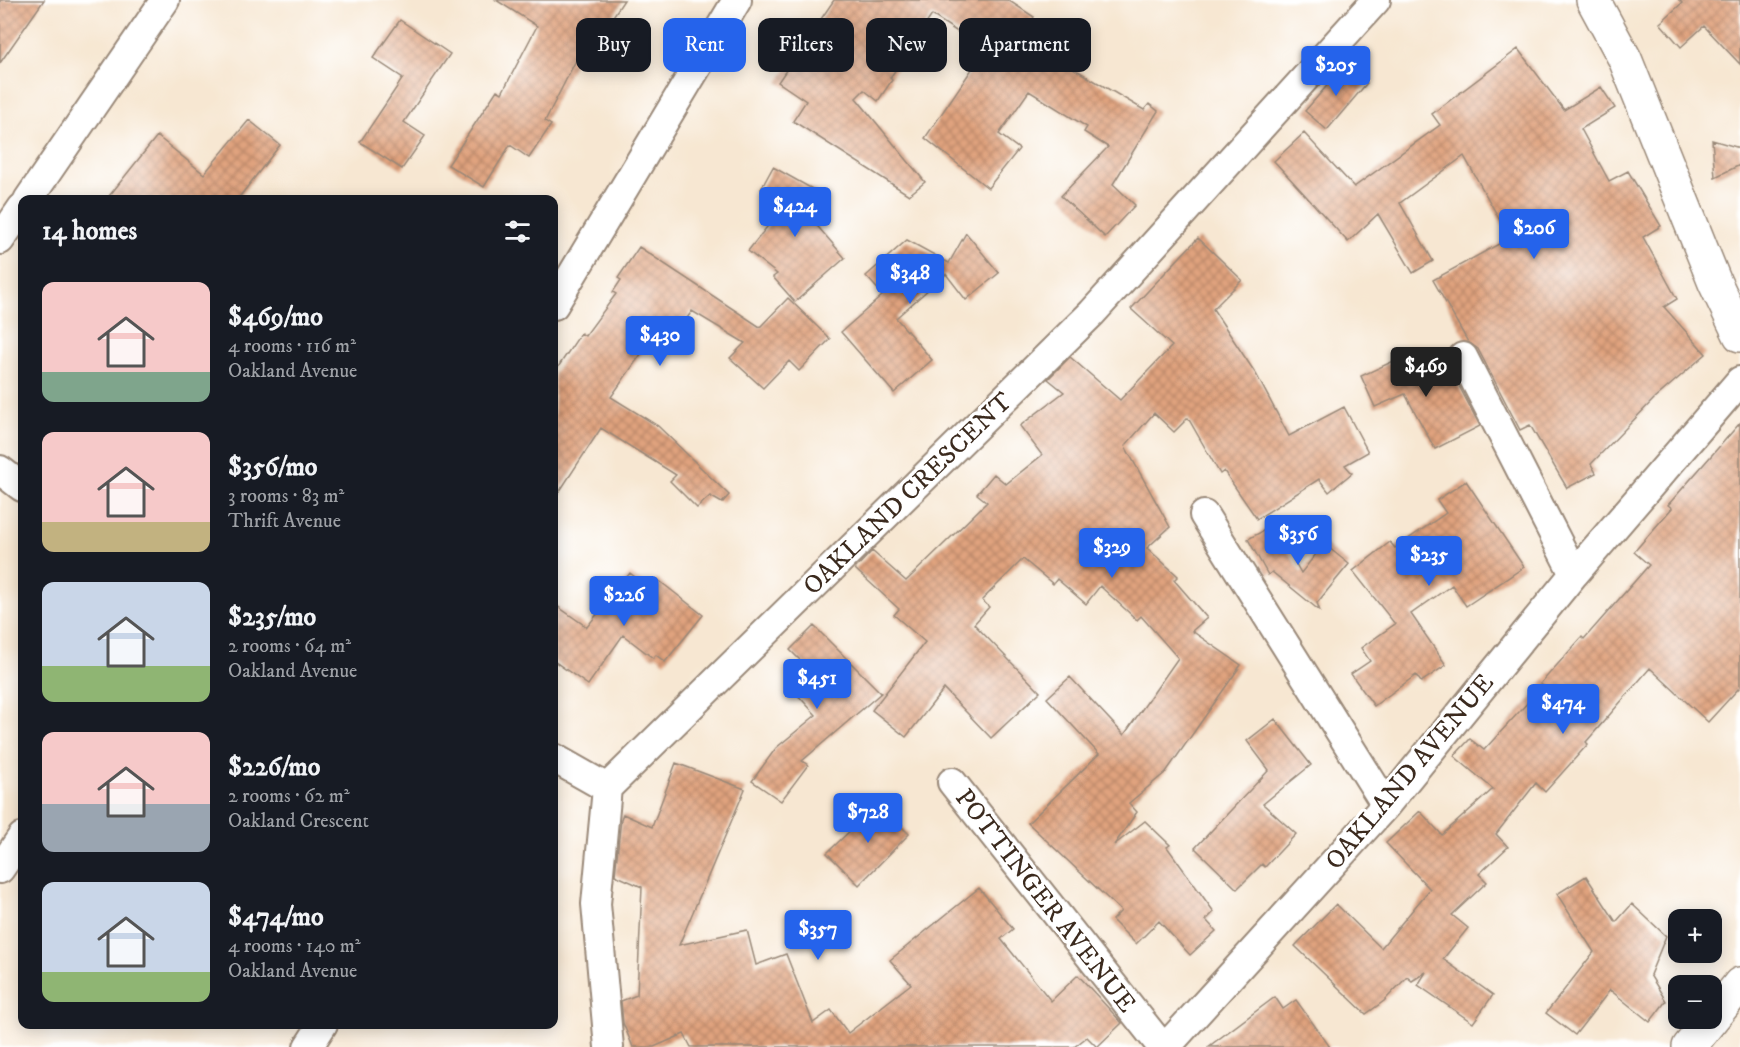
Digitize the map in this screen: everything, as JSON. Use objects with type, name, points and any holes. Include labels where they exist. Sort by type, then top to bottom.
[{"type":"main road","points":[[1593,0],[1625,59],[1715,283],[1740,335]]},
{"type":"main road","points":[[1689,1047],[1740,984]]},
{"type":"street","points":[[31,195],[165,0]]},
{"type":"street","points":[[558,298],[737,0]]},
{"type":"street","name":"OAKLAND CRESCENT","points":[[607,788],[1092,313],[1376,0]]},
{"type":"street","points":[[0,240],[18,214]]},
{"type":"street","points":[[1463,357],[1574,574]]},
{"type":"street","name":"OAKLAND AVENUE","points":[[1164,1047],[1386,805],[1574,574],[1740,381]]},
{"type":"street","points":[[0,470],[18,484]]},
{"type":"street","points":[[1204,515],[1386,805]]},
{"type":"street","points":[[558,760],[607,788],[596,904],[609,1047]]},
{"type":"street","name":"POTTINGER AVENUE","points":[[952,782],[1164,1047]]},
{"type":"street","points":[[0,869],[18,843]]},
{"type":"street","points":[[308,1047],[320,1029]]},
{"type":"building","points":[[0,0],[44,0],[0,63]]},
{"type":"building","points":[[496,0],[624,0],[612,18],[576,18],[576,60],[545,121],[551,125],[529,158],[510,145],[484,187],[448,165],[497,90],[502,93],[537,26]]},
{"type":"building","points":[[834,0],[1008,0],[1034,17],[959,18],[959,33],[947,25],[947,18],[937,18],[932,15],[930,18],[866,18],[866,72],[894,72],[890,78],[892,80],[878,101],[864,90],[856,98],[925,182],[909,195],[793,121],[806,101],[778,82],[785,72],[854,72],[854,18],[822,18]]},
{"type":"building","points":[[1679,0],[1740,0],[1740,64],[1704,26],[1681,47],[1660,23],[1682,3]]},
{"type":"building","points":[[400,20],[450,54],[404,122],[425,136],[402,169],[360,142],[403,78],[373,58]]},
{"type":"building","points":[[1518,49],[1564,110],[1601,87],[1615,108],[1581,129],[1609,181],[1628,171],[1661,226],[1643,237],[1677,299],[1664,307],[1706,354],[1654,399],[1591,464],[1596,473],[1567,488],[1530,425],[1520,430],[1478,349],[1468,342],[1433,280],[1510,238],[1464,156],[1400,203],[1433,261],[1413,273],[1378,214],[1348,242],[1274,161],[1304,133],[1354,187],[1440,125],[1432,114]]},
{"type":"building","points":[[1346,64],[1367,83],[1327,130],[1305,111]]},
{"type":"building","points":[[970,72],[1079,72],[1144,110],[1149,104],[1158,111],[1113,184],[1135,205],[1105,237],[1061,196],[1108,147],[1084,132],[1087,127],[1029,91],[999,134],[1019,149],[988,188],[925,138]]},
{"type":"building","points":[[249,120],[280,145],[241,195],[110,195],[157,136],[204,174]]},
{"type":"building","points":[[1712,140],[1740,148],[1740,165],[1715,177]]},
{"type":"building","points":[[773,167],[825,196],[812,220],[845,258],[795,302],[773,277],[777,274],[748,251],[786,203],[761,189]]},
{"type":"building","points":[[966,233],[999,273],[966,300],[946,274],[896,318],[932,360],[894,393],[841,332],[883,295],[866,276],[907,240],[949,263]]},
{"type":"building","points":[[1198,238],[1242,280],[1213,309],[1256,374],[1289,436],[1344,407],[1368,452],[1345,465],[1352,473],[1329,492],[1319,479],[1257,519],[1224,471],[1220,474],[1188,418],[1174,432],[1154,413],[1125,446],[1170,527],[1147,548],[1178,576],[1174,580],[1207,618],[1192,631],[1241,665],[1166,772],[1129,803],[1137,812],[1114,845],[1145,821],[1170,845],[1167,847],[1214,912],[1206,920],[1216,931],[1190,955],[1159,921],[1136,944],[1112,920],[1121,911],[1028,823],[1099,754],[1047,698],[1070,677],[1124,735],[1178,658],[1141,616],[1137,620],[1100,586],[1086,604],[1057,579],[1053,584],[1023,559],[982,600],[989,607],[974,624],[1040,692],[991,738],[944,689],[906,737],[872,710],[925,642],[894,615],[899,609],[855,569],[872,551],[906,581],[987,502],[977,494],[994,474],[1006,484],[1042,455],[1020,426],[1064,392],[1048,379],[1070,357],[1120,400],[1172,346],[1131,309]]},
{"type":"building","points":[[639,247],[760,327],[788,298],[830,339],[799,371],[789,361],[763,388],[730,358],[745,343],[692,311],[676,334],[662,324],[611,397],[658,426],[729,495],[722,503],[710,496],[697,508],[670,481],[676,475],[601,428],[558,494],[558,367],[581,333],[585,336],[616,294],[613,292],[621,280],[618,278]]},
{"type":"building","points":[[1447,354],[1448,365],[1480,426],[1435,449],[1405,394],[1375,407],[1361,376],[1398,359],[1405,375]]},
{"type":"building","points":[[1740,423],[1740,687],[1708,722],[1650,668],[1545,792],[1536,783],[1496,834],[1508,847],[1479,874],[1487,882],[1452,915],[1468,928],[1443,959],[1493,995],[1473,1023],[1418,985],[1426,972],[1412,981],[1407,977],[1384,1001],[1366,1014],[1295,946],[1336,904],[1381,948],[1430,889],[1386,843],[1420,811],[1442,835],[1493,789],[1454,756],[1470,739],[1484,750],[1543,686],[1540,684],[1582,637],[1584,639],[1649,565],[1634,552],[1672,508],[1668,505]]},
{"type":"building","points":[[1466,481],[1524,567],[1466,606],[1452,585],[1411,614],[1446,665],[1421,682],[1416,675],[1374,706],[1351,674],[1370,661],[1361,648],[1395,624],[1353,571],[1390,542],[1395,548],[1446,513],[1437,500]]},
{"type":"building","points":[[1274,525],[1301,573],[1324,544],[1349,564],[1317,603],[1320,611],[1272,572],[1268,575],[1248,539]]},
{"type":"building","points":[[630,573],[650,589],[657,579],[703,615],[665,662],[656,655],[653,658],[623,635],[588,685],[558,664],[558,607],[587,627]]},
{"type":"building","points":[[814,626],[881,693],[802,761],[808,765],[781,801],[752,781],[776,748],[816,715],[793,690],[812,672],[790,650]]},
{"type":"building","points":[[1275,719],[1311,765],[1263,804],[1296,834],[1265,867],[1262,864],[1237,889],[1195,848],[1269,770],[1247,741]]},
{"type":"building","points":[[676,763],[745,789],[679,945],[747,930],[756,965],[786,954],[813,1023],[831,1010],[848,1033],[911,984],[890,960],[979,888],[1013,929],[1001,939],[1051,1001],[1078,975],[1122,1023],[1097,1047],[1087,1037],[1074,1047],[691,1047],[684,1034],[654,1047],[633,1047],[623,1023],[621,1001],[637,995],[642,887],[615,875],[621,819],[623,814],[652,827]]},
{"type":"building","points":[[878,804],[909,834],[859,885],[827,853]]},
{"type":"building","points":[[1586,876],[1616,922],[1632,904],[1666,936],[1650,975],[1666,1001],[1650,1022],[1610,990],[1575,1035],[1546,1013],[1594,952],[1557,894]]},
{"type":"building","points":[[1275,997],[1283,1009],[1296,1000],[1330,1047],[1208,1047]]}]
